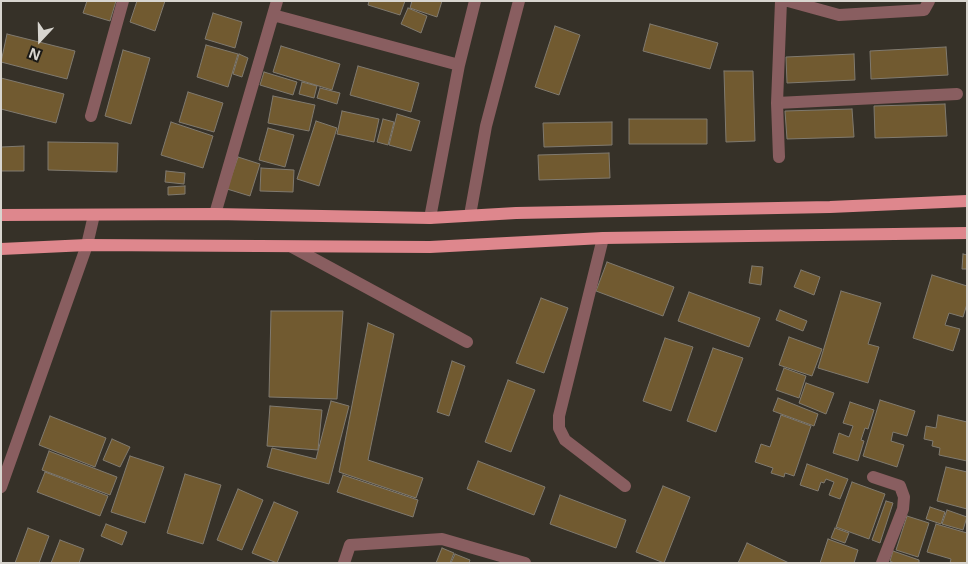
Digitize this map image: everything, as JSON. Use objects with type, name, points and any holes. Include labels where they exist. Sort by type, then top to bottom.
[{"type":"main road","points":[[1,215],[215,214],[430,218],[516,212],[830,207],[967,201]]},
{"type":"main road","points":[[1,249],[87,245],[430,247],[603,238],[967,233]]},
{"type":"street","points":[[91,116],[124,1]]},
{"type":"street","points":[[215,214],[277,1]]},
{"type":"street","points":[[430,218],[459,65],[475,1]]},
{"type":"street","points":[[470,215],[486,126],[519,1]]},
{"type":"street","points":[[779,157],[777,103],[781,1]]},
{"type":"street","points":[[788,1],[839,15],[924,10],[929,1]]},
{"type":"street","points":[[273,15],[459,65]]},
{"type":"street","points":[[777,103],[957,94]]},
{"type":"street","points":[[1,486],[87,245],[94,215]]},
{"type":"street","points":[[603,238],[558,416],[559,428],[565,440],[625,486]]},
{"type":"street","points":[[292,247],[467,342]]},
{"type":"street","points":[[873,477],[900,486],[904,497],[903,510],[882,563]]},
{"type":"street","points":[[344,563],[350,545],[442,539],[525,563]]},
{"type":"building","points":[[87,1],[116,1],[110,21],[83,13]]},
{"type":"building","points":[[137,1],[165,1],[155,31],[130,22]]},
{"type":"building","points":[[369,1],[405,1],[400,15],[368,5]]},
{"type":"building","points":[[412,1],[442,1],[437,17],[410,8]]},
{"type":"building","points":[[408,8],[427,16],[421,33],[401,24]]},
{"type":"building","points":[[213,13],[242,22],[235,48],[205,39]]},
{"type":"building","points":[[650,24],[718,43],[710,69],[643,51]]},
{"type":"building","points":[[555,26],[580,35],[559,95],[535,87]]},
{"type":"building","points":[[7,34],[75,51],[67,79],[1,62]]},
{"type":"building","points":[[206,45],[238,54],[228,87],[197,77]]},
{"type":"building","points":[[281,46],[340,64],[332,90],[273,72]]},
{"type":"building","points":[[946,47],[948,75],[871,79],[870,51]]},
{"type":"building","points":[[123,50],[150,58],[131,124],[105,116]]},
{"type":"building","points":[[239,54],[248,58],[242,77],[233,74]]},
{"type":"building","points":[[854,54],[855,80],[787,83],[786,57]]},
{"type":"building","points":[[358,66],[419,83],[411,112],[350,95]]},
{"type":"building","points":[[724,71],[753,71],[755,141],[726,142]]},
{"type":"building","points":[[264,72],[297,82],[293,95],[260,85]]},
{"type":"building","points":[[1,78],[64,94],[56,123],[1,109]]},
{"type":"building","points":[[302,82],[317,86],[314,98],[299,94]]},
{"type":"building","points":[[320,88],[340,93],[337,104],[317,98]]},
{"type":"building","points":[[188,92],[223,103],[214,132],[179,122]]},
{"type":"building","points":[[273,96],[315,105],[309,131],[268,123]]},
{"type":"building","points":[[945,104],[947,136],[875,138],[874,106]]},
{"type":"building","points":[[852,109],[854,137],[787,139],[785,111]]},
{"type":"building","points":[[342,111],[379,119],[374,142],[337,134]]},
{"type":"building","points":[[397,114],[420,121],[411,151],[389,145]]},
{"type":"building","points":[[383,119],[394,122],[388,145],[377,142]]},
{"type":"building","points":[[629,119],[707,119],[707,144],[629,144]]},
{"type":"building","points":[[316,121],[337,128],[319,186],[297,179]]},
{"type":"building","points":[[171,122],[213,136],[203,168],[161,155]]},
{"type":"building","points":[[612,122],[612,145],[544,147],[543,123]]},
{"type":"building","points":[[268,128],[294,135],[285,167],[259,160]]},
{"type":"building","points":[[48,142],[118,143],[117,172],[48,170]]},
{"type":"building","points":[[24,146],[24,171],[1,171],[1,147]]},
{"type":"building","points":[[609,153],[610,178],[539,180],[538,155]]},
{"type":"building","points":[[238,157],[260,164],[250,196],[227,189]]},
{"type":"building","points":[[261,168],[294,170],[293,192],[260,191]]},
{"type":"building","points":[[166,171],[185,173],[184,184],[165,182]]},
{"type":"building","points":[[185,186],[185,194],[168,195],[168,187]]},
{"type":"building","points":[[963,254],[967,255],[967,269],[962,269]]},
{"type":"building","points":[[607,262],[674,287],[663,316],[596,291]]},
{"type":"building","points":[[752,266],[763,267],[761,285],[749,283]]},
{"type":"building","points":[[801,270],[820,277],[814,295],[794,287]]},
{"type":"building","points":[[932,275],[967,286],[967,304],[963,317],[949,313],[945,325],[960,329],[953,351],[913,338]]},
{"type":"building","points":[[841,291],[881,303],[868,344],[879,347],[868,383],[818,368]]},
{"type":"building","points":[[689,292],[760,318],[749,347],[678,321]]},
{"type":"building","points":[[541,298],[568,308],[544,373],[516,363]]},
{"type":"building","points":[[780,310],[807,321],[803,331],[776,320]]},
{"type":"building","points":[[271,311],[343,311],[337,399],[269,397]]},
{"type":"building","points":[[368,323],[394,334],[368,460],[423,478],[416,498],[339,472]]},
{"type":"building","points":[[789,337],[822,349],[812,376],[779,365]]},
{"type":"building","points":[[665,338],[693,347],[671,411],[643,401]]},
{"type":"building","points":[[713,348],[743,358],[716,432],[687,421]]},
{"type":"building","points":[[452,361],[465,366],[449,416],[437,412]]},
{"type":"building","points":[[784,368],[806,376],[799,398],[776,390]]},
{"type":"building","points":[[508,380],[535,390],[511,452],[485,442]]},
{"type":"building","points":[[806,383],[834,393],[826,414],[799,403]]},
{"type":"building","points":[[778,398],[818,414],[814,426],[773,411]]},
{"type":"building","points":[[880,400],[915,411],[907,436],[893,432],[891,441],[904,445],[897,467],[863,456]]},
{"type":"building","points":[[331,401],[349,406],[329,484],[267,467],[272,448],[316,459]]},
{"type":"building","points":[[850,402],[874,410],[868,429],[865,428],[861,440],[864,441],[858,461],[833,453],[839,433],[849,437],[853,426],[843,423]]},
{"type":"building","points":[[270,406],[322,410],[318,450],[267,446]]},
{"type":"building","points":[[781,415],[811,426],[794,476],[785,473],[784,477],[771,473],[773,468],[755,462],[761,444],[770,447]]},
{"type":"building","points":[[938,415],[967,422],[967,461],[939,455],[940,448],[932,446],[933,441],[924,439],[926,426],[936,428]]},
{"type":"building","points":[[50,416],[106,438],[95,467],[39,445]]},
{"type":"building","points":[[112,439],[130,447],[120,467],[103,460]]},
{"type":"building","points":[[49,451],[117,477],[110,495],[42,470]]},
{"type":"building","points":[[130,456],[164,467],[145,523],[111,512]]},
{"type":"building","points":[[478,461],[545,487],[534,515],[467,489]]},
{"type":"building","points":[[807,464],[848,479],[840,499],[829,495],[834,482],[826,479],[824,483],[821,482],[818,491],[800,485]]},
{"type":"building","points":[[946,467],[967,472],[967,509],[937,501]]},
{"type":"building","points":[[45,472],[108,496],[100,516],[37,492]]},
{"type":"building","points":[[185,474],[221,485],[203,544],[167,533]]},
{"type":"building","points":[[343,475],[418,500],[413,517],[337,492]]},
{"type":"building","points":[[852,482],[885,494],[869,539],[836,527]]},
{"type":"building","points":[[663,486],[690,497],[664,563],[636,552]]},
{"type":"building","points":[[238,489],[263,500],[242,550],[217,540]]},
{"type":"building","points":[[560,495],[626,520],[616,548],[550,524]]},
{"type":"building","points":[[886,501],[893,503],[880,543],[872,540]]},
{"type":"building","points":[[274,502],[298,512],[277,563],[252,553]]},
{"type":"building","points":[[930,507],[945,512],[941,524],[926,519]]},
{"type":"building","points":[[947,510],[967,517],[963,530],[942,524]]},
{"type":"building","points":[[907,516],[929,523],[918,557],[896,550]]},
{"type":"building","points":[[106,524],[127,532],[122,545],[101,536]]},
{"type":"building","points":[[936,524],[967,533],[967,563],[950,563],[951,559],[927,552]]},
{"type":"building","points":[[28,528],[49,536],[39,563],[15,563]]},
{"type":"building","points":[[835,528],[849,533],[845,543],[831,538]]},
{"type":"building","points":[[828,539],[858,550],[854,563],[820,563]]},
{"type":"building","points":[[60,540],[84,549],[79,563],[51,563]]},
{"type":"building","points":[[747,543],[789,563],[738,563]]},
{"type":"building","points":[[442,548],[454,553],[450,563],[436,563]]},
{"type":"building","points":[[893,551],[919,560],[919,563],[894,563],[890,561]]},
{"type":"building","points":[[455,554],[470,560],[469,563],[451,563]]}]
